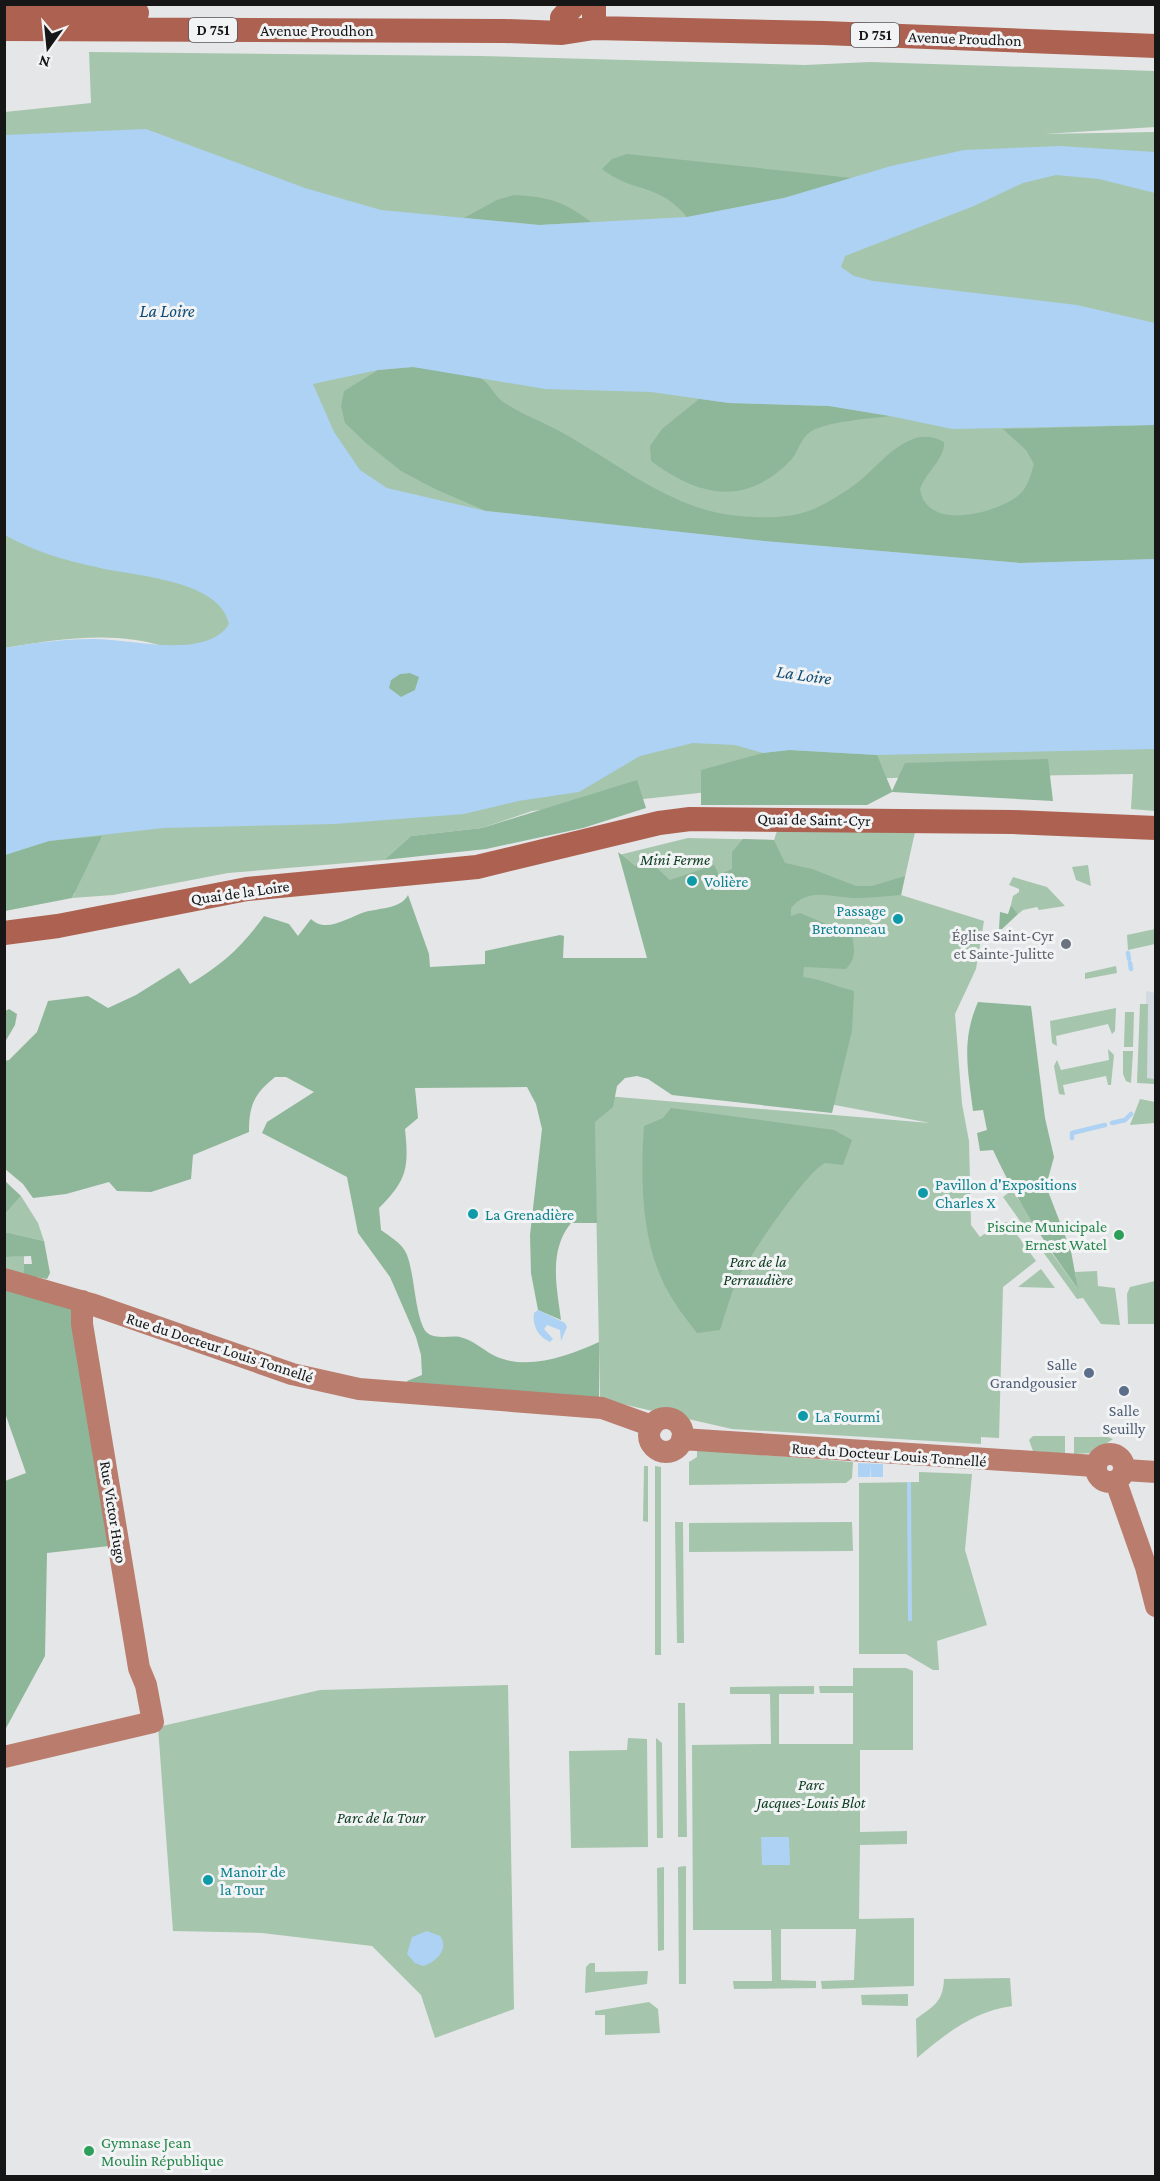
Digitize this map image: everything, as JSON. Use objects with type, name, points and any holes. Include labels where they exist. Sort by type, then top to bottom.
[{"type":"main road","points":[[594,4],[594,28]]},
{"type":"main road","name":"Avenue Proudhon","points":[[4,12],[569,11],[594,28]]},
{"type":"main road","name":"Avenue Proudhon","points":[[4,29],[506,30],[562,33],[594,28],[855,34],[1155,46]]},
{"type":"main road","name":"Quai de Saint-Cyr","points":[[477,867],[659,823],[690,819],[1023,822],[1155,828]]},
{"type":"main road","name":"Quai de la Loire","points":[[4,933],[58,926],[238,891],[477,867]]},
{"type":"street","name":"Rue du Docteur Louis Tonnellé","points":[[4,1279],[82,1301],[292,1374],[359,1389],[602,1408],[652,1426],[664,1419],[674,1421],[681,1429],[682,1439],[1095,1466],[1103,1455],[1111,1453],[1121,1458],[1120,1476]]},
{"type":"street","name":"Rue Victor Hugo","points":[[4,1756],[153,1722],[146,1685],[139,1668],[82,1324],[82,1301]]},
{"type":"street","points":[[1155,1472],[1120,1476],[1155,1606]]},
{"type":"shaded area","points":[[1146,991],[1155,993],[1155,1079],[1147,1078]]},
{"type":"green space","name":"La Loire","points":[[89,52],[481,56],[805,65],[870,62],[1155,71],[1155,127],[1044,134],[1155,132],[1155,811],[1131,809],[1133,774],[828,779],[532,811],[482,828],[411,836],[384,860],[228,873],[113,895],[72,898],[75,893],[5,910],[5,655],[166,647],[147,642],[106,637],[65,639],[5,648],[5,535],[70,560],[112,570],[5,532],[5,112],[91,103]]},
{"type":"green space","points":[[627,154],[852,178],[784,198],[687,217],[666,198],[625,182],[602,169],[612,159]]},
{"type":"green space","points":[[514,195],[555,201],[591,222],[539,225],[464,218],[497,200]]},
{"type":"green space","points":[[413,367],[456,372],[480,378],[509,406],[563,433],[647,484],[691,505],[738,516],[777,517],[795,515],[814,509],[857,483],[897,448],[920,437],[932,437],[944,442],[942,454],[920,489],[924,501],[933,510],[944,514],[972,514],[986,511],[1020,494],[1029,480],[1034,464],[1026,450],[1003,429],[1155,425],[1155,559],[1020,563],[764,541],[486,511],[435,489],[401,471],[345,423],[341,406],[344,391],[378,370]]},
{"type":"green space","points":[[699,399],[729,403],[829,406],[890,416],[836,423],[816,429],[806,436],[791,460],[774,475],[757,485],[722,492],[687,483],[651,461],[650,446],[662,429]]},
{"type":"green space","points":[[410,673],[419,677],[415,690],[401,697],[389,688],[391,680],[400,674]]},
{"type":"green space","points":[[789,750],[877,755],[892,791],[905,763],[1048,759],[1053,801],[892,792],[867,805],[701,805],[701,770],[763,753]]},
{"type":"green space","points":[[637,780],[646,808],[583,828],[486,849],[384,860],[411,836],[482,828]]},
{"type":"green space","name":"Parc de la Perraudière","points":[[777,831],[915,832],[901,895],[984,921],[976,969],[955,1014],[962,1104],[969,1141],[971,1225],[980,1237],[1002,1222],[1008,1222],[1036,1261],[1003,1287],[999,1438],[981,1437],[981,1444],[732,1429],[600,1399],[594,1095],[930,1123],[554,1052],[653,965],[619,855],[688,838],[774,840]]},
{"type":"green space","points":[[102,836],[72,898],[5,911],[5,855],[49,841]]},
{"type":"green space","points":[[743,839],[774,840],[785,863],[812,869],[856,886],[872,886],[905,876],[901,895],[853,898],[812,895],[805,897],[791,908],[791,916],[800,913],[852,935],[853,957],[846,969],[804,967],[803,977],[854,991],[852,1031],[832,1113],[672,1095],[648,1079],[637,1076],[625,1078],[617,1086],[613,1107],[595,1122],[597,1223],[571,1223],[559,1245],[556,1283],[561,1320],[538,1310],[531,1273],[530,1235],[542,1129],[536,1104],[527,1087],[415,1088],[418,1118],[405,1129],[407,1154],[404,1173],[401,1181],[379,1208],[381,1230],[400,1245],[408,1258],[420,1319],[426,1332],[440,1337],[465,1338],[493,1355],[519,1362],[561,1357],[599,1342],[599,1400],[408,1383],[407,1381],[422,1375],[421,1355],[416,1337],[390,1277],[358,1233],[347,1177],[262,1133],[267,1122],[314,1092],[286,1077],[275,1077],[262,1089],[252,1107],[249,1132],[193,1155],[191,1179],[151,1192],[117,1191],[109,1182],[66,1194],[33,1198],[23,1184],[5,1169],[4,1061],[9,1060],[37,1032],[48,1001],[88,996],[108,1008],[136,995],[179,968],[190,984],[231,954],[264,916],[289,924],[298,936],[311,919],[317,923],[330,925],[365,912],[395,905],[405,900],[408,895],[429,954],[430,967],[485,964],[485,951],[560,935],[564,936],[563,958],[647,958],[618,852],[635,866],[646,858],[670,880],[714,865],[719,875],[732,869],[732,852]]},
{"type":"green space","points":[[1088,865],[1091,886],[1076,880],[1072,867]]},
{"type":"green space","points":[[1013,877],[1047,887],[1065,906],[1039,910],[1037,907],[1023,910],[1018,914],[1011,905],[1013,896],[1019,892],[1019,889],[1009,885]]},
{"type":"green space","points":[[1011,905],[1018,914],[1002,929],[999,929],[1000,912],[1008,914]]},
{"type":"green space","points":[[1155,929],[1155,944],[1128,950],[1127,935]]},
{"type":"green space","points":[[1116,966],[1117,973],[1085,979],[1085,973]]},
{"type":"green space","points":[[978,1002],[1031,1006],[1045,1118],[1054,1157],[1046,1186],[1071,1251],[1078,1289],[1032,1222],[993,1150],[980,1151],[977,1133],[987,1130],[983,1110],[973,1111],[967,1056],[969,1030]]},
{"type":"green space","points":[[1140,1004],[1148,1004],[1147,1078],[1155,1079],[1155,1084],[1137,1083]]},
{"type":"green space","points":[[1116,1008],[1115,1031],[1112,1034],[1108,1024],[1056,1036],[1057,1046],[1052,1043],[1050,1021]]},
{"type":"green space","points":[[9,1009],[17,1014],[15,1025],[5,1042],[5,1011]]},
{"type":"green space","points":[[1125,1012],[1134,1012],[1133,1047],[1124,1047]]},
{"type":"green space","points":[[1108,1049],[1114,1055],[1111,1085],[1108,1085],[1106,1076],[1063,1085],[1065,1095],[1059,1094],[1054,1066],[1057,1060],[1061,1070],[1109,1060]]},
{"type":"green space","points":[[1123,1051],[1133,1051],[1131,1083],[1126,1081],[1123,1074]]},
{"type":"green space","points":[[1140,1099],[1155,1102],[1155,1123],[1130,1125]]},
{"type":"green space","points":[[671,1108],[834,1130],[852,1140],[843,1165],[825,1163],[817,1169],[769,1229],[739,1276],[720,1330],[697,1333],[662,1281],[649,1238],[643,1193],[644,1126],[663,1118]]},
{"type":"green space","points":[[5,1181],[21,1196],[6,1213],[5,1219]]},
{"type":"green space","points":[[1012,1190],[1037,1226],[1028,1232],[1003,1197]]},
{"type":"green space","points":[[21,1196],[38,1223],[44,1241],[5,1232],[6,1213]]},
{"type":"green space","points":[[5,1232],[44,1241],[50,1273],[47,1279],[24,1275],[24,1264],[32,1264],[31,1256],[6,1257]]},
{"type":"green space","points":[[1043,1241],[1077,1288],[1075,1272],[1097,1271],[1098,1286],[1115,1288],[1120,1325],[1101,1324],[1083,1298],[1077,1299],[1038,1245]]},
{"type":"green space","points":[[24,1256],[24,1275],[5,1271],[4,1257]]},
{"type":"green space","points":[[1041,1269],[1055,1288],[1018,1287]]},
{"type":"green space","points":[[1155,1281],[1155,1324],[1128,1324],[1127,1294],[1130,1287]]},
{"type":"green space","points":[[5,1288],[76,1309],[118,1545],[47,1553],[45,1656],[5,1730],[5,1481],[26,1473],[5,1413]]},
{"type":"green space","points":[[1033,1436],[1065,1436],[1065,1454],[1033,1451],[1029,1440]]},
{"type":"green space","points":[[1074,1437],[1113,1439],[1093,1453],[1074,1454]]},
{"type":"green space","points":[[697,1450],[853,1462],[852,1478],[846,1483],[689,1485],[689,1462],[697,1457]]},
{"type":"green space","points":[[644,1466],[648,1466],[648,1522],[643,1521]]},
{"type":"green space","points":[[655,1466],[661,1467],[661,1655],[655,1655]]},
{"type":"green space","points":[[919,1472],[972,1474],[965,1550],[987,1625],[937,1641],[939,1670],[933,1670],[906,1654],[859,1654],[859,1483],[919,1482]]},
{"type":"green space","points":[[675,1522],[683,1522],[684,1643],[677,1643]]},
{"type":"green space","points":[[852,1522],[853,1551],[689,1552],[689,1523]]},
{"type":"green space","name":"Parc Jacques-Louis Blot","points":[[853,1668],[906,1668],[913,1671],[913,1750],[860,1750],[860,1832],[907,1831],[907,1844],[860,1845],[859,1919],[914,1918],[914,1986],[822,1989],[821,1981],[854,1980],[856,1929],[781,1929],[781,1980],[816,1981],[816,1988],[734,1989],[733,1981],[772,1981],[771,1930],[693,1930],[692,1745],[771,1744],[770,1694],[730,1694],[730,1687],[814,1686],[814,1694],[779,1694],[779,1744],[853,1744],[853,1693],[820,1693],[819,1686],[853,1686]]},
{"type":"green space","name":"Parc de la Tour","points":[[508,1685],[514,2009],[435,2038],[421,1995],[372,1946],[262,1933],[173,1931],[158,1727],[320,1690]]},
{"type":"green space","points":[[678,1703],[685,1703],[687,1837],[678,1837]]},
{"type":"green space","points":[[628,1738],[647,1739],[648,1847],[571,1848],[569,1751],[627,1750]]},
{"type":"green space","points":[[656,1738],[662,1743],[663,1838],[657,1838]]},
{"type":"green space","points":[[686,1866],[686,1984],[679,1984],[678,1867]]},
{"type":"green space","points":[[664,1867],[664,1950],[658,1951],[657,1868]]},
{"type":"green space","points":[[590,1963],[595,1963],[595,1972],[648,1971],[647,1984],[585,1993],[586,1967]]},
{"type":"green space","points":[[1010,1978],[1012,2006],[972,2018],[917,2058],[916,2019],[939,1999],[944,1979]]},
{"type":"green space","points":[[908,1994],[908,2006],[862,2005],[861,1995]]},
{"type":"green space","points":[[649,2002],[658,2009],[660,2033],[605,2035],[605,2015],[595,2015],[595,2011]]},
{"type":"water","name":"La Loire","points":[[146,129],[305,188],[381,210],[539,225],[687,217],[784,198],[891,166],[964,150],[1060,146],[1155,152],[1155,193],[1099,179],[1056,175],[1023,183],[974,206],[845,256],[841,267],[854,276],[873,281],[1077,305],[1155,323],[1155,425],[952,429],[829,406],[729,403],[651,392],[545,389],[413,367],[378,370],[313,384],[334,432],[360,470],[387,488],[486,511],[764,541],[1020,563],[1155,559],[1155,749],[877,755],[789,750],[763,753],[735,745],[693,743],[640,756],[579,792],[518,801],[464,814],[334,824],[163,828],[49,841],[5,855],[5,648],[81,639],[185,645],[203,642],[218,635],[229,624],[222,609],[209,597],[192,589],[152,577],[61,558],[5,535],[5,135]],"holes":[[[410,673],[419,677],[415,690],[401,697],[389,688],[391,680],[400,674]]]},
{"type":"water","points":[[538,1310],[565,1323],[567,1327],[561,1341],[560,1330],[547,1325],[544,1329],[553,1339],[550,1342],[539,1334],[534,1317],[534,1313]]},
{"type":"water","points":[[858,1463],[883,1464],[883,1477],[871,1477],[870,1466],[870,1477],[858,1477]]},
{"type":"water","points":[[907,1482],[911,1482],[912,1621],[908,1621]]},
{"type":"water","points":[[761,1837],[789,1837],[790,1865],[762,1865]]},
{"type":"water","points":[[427,1931],[440,1936],[443,1946],[437,1958],[423,1966],[415,1963],[407,1954],[412,1937]]},
{"type":"waterway","points":[[1128,953],[1129,959]]},
{"type":"waterway","points":[[1130,963],[1131,969]]},
{"type":"waterway","points":[[1112,1123],[1125,1120],[1131,1114]]},
{"type":"waterway","points":[[1072,1138],[1072,1133],[1105,1125]]},
{"type":"place","name":"Volière","points":[[692,881]]},
{"type":"place","name":"Passage Bretonneau","points":[[898,919]]},
{"type":"place","name":"Église Saint-Cyr et Sainte-Julitte","points":[[1066,944]]},
{"type":"place","name":"Pavillon d'Expositions Charles X","points":[[923,1193]]},
{"type":"place","name":"La Grenadière","points":[[473,1214]]},
{"type":"place","name":"Piscine Municipale Ernest Watel","points":[[1119,1235]]},
{"type":"place","name":"Salle Grandgousier","points":[[1089,1373]]},
{"type":"place","name":"Salle Seuilly","points":[[1124,1391]]},
{"type":"place","name":"La Fourmi","points":[[803,1416]]},
{"type":"place","name":"Manoir de la Tour","points":[[208,1880]]},
{"type":"place","name":"Gymnase Jean Moulin République","points":[[89,2151]]},
{"type":"park label","name":"Mini Ferme","points":[[675,859]]}]
